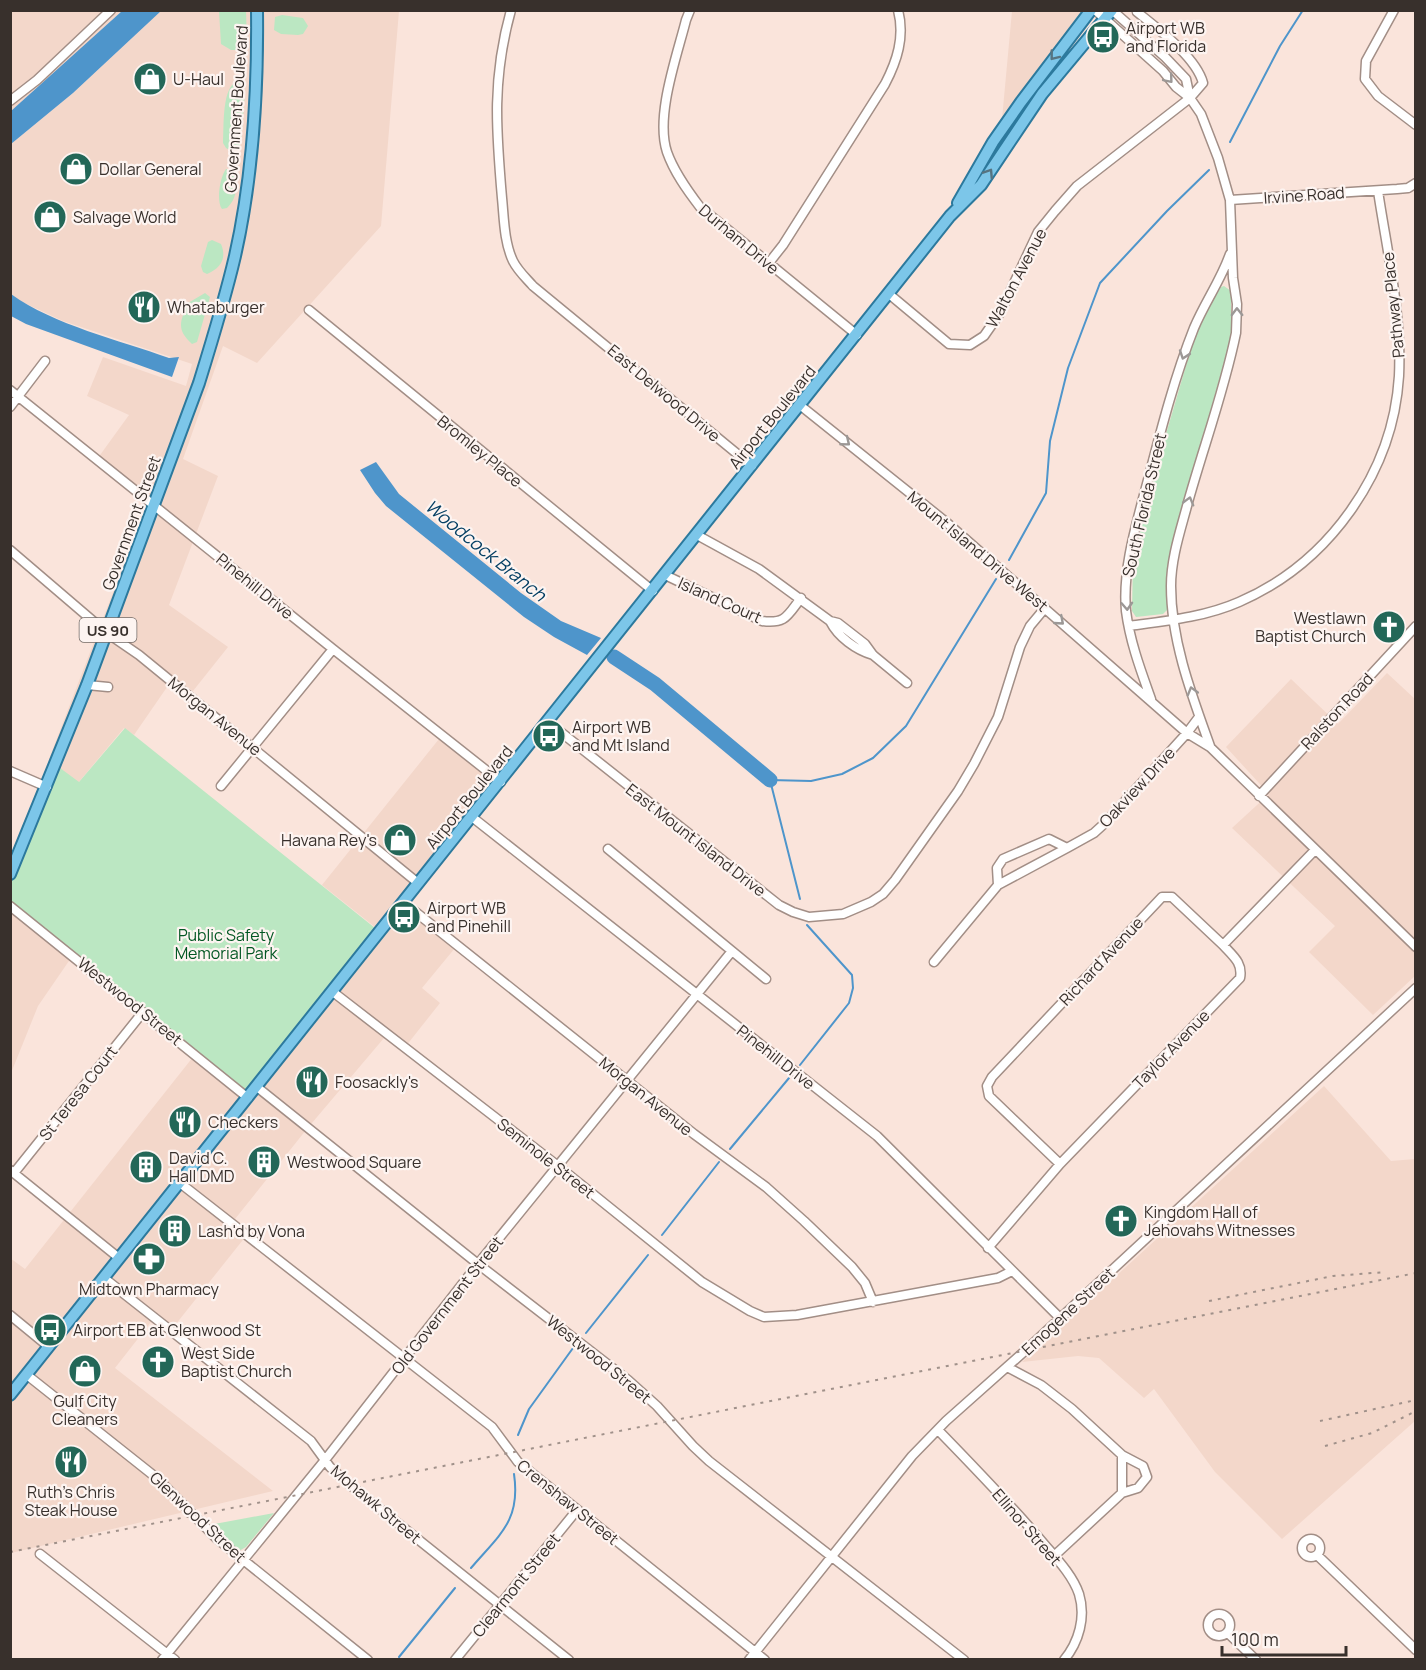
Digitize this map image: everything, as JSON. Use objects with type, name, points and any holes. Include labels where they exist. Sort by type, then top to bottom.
[{"type":"main road","name":"Government Boulevard","points":[[199,384],[235,254],[248,183],[256,92],[258,10]]},
{"type":"main road","name":"Airport Boulevard","points":[[951,216],[1004,126],[1049,63],[1093,10]]},
{"type":"main road","name":"Airport Boulevard","points":[[10,1395],[951,216],[981,185],[1037,101],[1110,13]]},
{"type":"main road","name":"Government Street","points":[[10,874],[87,685],[199,384]]},
{"type":"street","points":[[10,101],[37,80],[111,10]]},
{"type":"street","name":"East Delwood Drive","points":[[511,10],[498,75],[496,129],[505,234],[512,259],[533,286],[752,466]]},
{"type":"street","name":"Durham Drive","points":[[690,10],[668,89],[664,129],[666,150],[685,188],[700,207],[857,335]]},
{"type":"street","points":[[768,264],[783,245],[894,66],[900,48],[901,32],[898,10]]},
{"type":"street","name":"South Florida Street","points":[[1093,10],[1110,13],[1176,87],[1190,98],[1201,114],[1209,134],[1230,200],[1233,278],[1237,304],[1236,333],[1176,545],[1171,586],[1178,644],[1210,747]]},
{"type":"street","points":[[1394,10],[1366,61],[1365,79],[1378,96],[1416,125]]},
{"type":"street","points":[[1137,12],[1197,68],[1203,83],[1190,98]]},
{"type":"street","name":"Walton Avenue","points":[[889,294],[949,344],[970,345],[984,336],[1000,314],[1038,232],[1055,211],[1077,186],[1190,98]]},
{"type":"street","name":"Irvine Road","points":[[1230,200],[1378,191],[1408,188],[1416,183]]},
{"type":"street","name":"Pathway Place","points":[[1129,626],[1201,614],[1239,602],[1271,586],[1304,563],[1330,538],[1354,507],[1384,449],[1394,414],[1399,374],[1399,340],[1378,191]]},
{"type":"street","name":"South Florida Street","points":[[1233,244],[1222,275],[1192,333],[1165,415],[1128,564],[1126,601],[1129,626],[1138,662],[1152,702],[1187,733],[1210,747],[1416,947]]},
{"type":"street","name":"Bromley Place","points":[[309,310],[653,591]]},
{"type":"street","points":[[10,407],[45,361]]},
{"type":"street","name":"Pinehill Drive","points":[[10,390],[501,782]]},
{"type":"street","name":"Mount Island Drive West","points":[[801,406],[946,522],[1152,702]]},
{"type":"street","points":[[697,535],[759,569],[830,621],[838,623],[866,644],[873,655],[907,683]]},
{"type":"street","name":"Morgan Avenue","points":[[10,550],[107,633],[139,655],[418,883]]},
{"type":"street","name":"Island Court","points":[[665,575],[762,621],[775,623],[784,620],[801,598]]},
{"type":"street","name":"East Mount Island Drive","points":[[548,722],[778,905],[793,912],[818,918],[843,914],[859,909],[883,894],[958,791],[998,717],[1020,647],[1030,626],[1045,608]]},
{"type":"street","name":"Ralston Road","points":[[1259,796],[1416,627]]},
{"type":"street","points":[[221,786],[333,649]]},
{"type":"street","points":[[87,685],[108,687]]},
{"type":"street","name":"Oakview Drive","points":[[934,962],[998,885],[1094,833],[1105,823],[1199,717]]},
{"type":"street","points":[[10,771],[47,787]]},
{"type":"street","name":"Pinehill Drive","points":[[472,817],[876,1136],[1060,1318]]},
{"type":"street","name":"Oakview Drive","points":[[998,885],[997,868],[1003,859],[1048,839],[1067,848]]},
{"type":"street","points":[[608,849],[766,979]]},
{"type":"street","points":[[1223,945],[1315,850]]},
{"type":"street","name":"Richard Avenue","points":[[1060,1164],[989,1096],[987,1086],[992,1077],[1162,897],[1172,897],[1223,945]]},
{"type":"street","name":"Morgan Avenue","points":[[403,902],[694,1134],[766,1187],[852,1267],[865,1283],[873,1302]]},
{"type":"street","name":"Westwood Street","points":[[10,906],[249,1098]]},
{"type":"street","name":"Taylor Avenue","points":[[988,1248],[1060,1164],[1240,978],[1242,969],[1238,960],[1223,945]]},
{"type":"street","name":"Old Government Street","points":[[168,1658],[478,1264],[732,951]]},
{"type":"street","name":"Emogene Street","points":[[748,1659],[912,1455],[1416,988]]},
{"type":"street","name":"Seminole Street","points":[[333,992],[558,1166],[702,1282],[750,1311],[764,1317],[797,1315],[873,1302]]},
{"type":"street","name":"St Teresa Court","points":[[12,1172],[143,1012]]},
{"type":"street","name":"Westwood Street","points":[[256,1087],[628,1380],[657,1406],[693,1446],[964,1659]]},
{"type":"street","points":[[12,1172],[119,1258]]},
{"type":"street","name":"Crenshaw Street","points":[[180,1183],[492,1426],[518,1462],[765,1659]]},
{"type":"street","points":[[873,1302],[998,1278],[1012,1271]]},
{"type":"street","name":"Mohawk Street","points":[[104,1278],[311,1441],[330,1467],[350,1485],[569,1659]]},
{"type":"street","points":[[10,1315],[49,1347]]},
{"type":"street","points":[[1007,1367],[1041,1384],[1122,1455],[1143,1466],[1147,1477],[1138,1488],[1122,1493],[1054,1556]]},
{"type":"street","name":"Glenwood Street","points":[[27,1375],[158,1479],[216,1538],[368,1659]]},
{"type":"street","name":"Ellinor Street","points":[[938,1430],[1054,1556],[1074,1583],[1079,1595],[1081,1623],[1077,1641],[1064,1659]]},
{"type":"street","points":[[1122,1455],[1122,1493]]},
{"type":"street","name":"Clearmont Street","points":[[455,1659],[577,1510]]},
{"type":"street","points":[[40,1554],[168,1658]]},
{"type":"street","points":[[1317,1554],[1416,1650]]},
{"type":"street","points":[[1228,1633],[1256,1659]]},
{"type":"shaded area","points":[[11,11],[122,11],[11,111]]},
{"type":"shaded area","points":[[161,11],[399,11],[381,226],[257,363],[223,346],[183,459],[218,476],[169,605],[228,647],[193,691],[174,677],[134,735],[124,728],[78,783],[49,759],[147,504],[95,462],[129,415],[87,396],[103,357],[186,386],[192,364],[63,321],[20,301],[11,294],[11,144],[73,93]]},
{"type":"shaded area","points":[[1012,11],[1083,11],[1002,119]]},
{"type":"shaded area","points":[[1387,673],[1415,699],[1415,976],[1373,1015],[1309,952],[1335,926],[1232,828],[1269,794],[1226,747],[1291,679],[1338,724]]},
{"type":"shaded area","points":[[439,739],[502,789],[407,908],[455,948],[422,988],[440,1003],[402,1051],[384,1038],[235,1219],[250,1231],[168,1334],[151,1322],[115,1368],[273,1491],[11,1553],[10,1258],[25,1269],[193,1057],[251,1104],[385,935],[322,885]]},
{"type":"shaded area","points":[[11,911],[71,958],[38,1006],[11,1073]]},
{"type":"shaded area","points":[[1324,1086],[1391,1161],[1415,1159],[1415,1421],[1282,1539],[1215,1472],[1154,1389],[1144,1398],[1099,1358],[1078,1356],[1022,1362]]},
{"type":"green space","points":[[219,11],[246,11],[247,45],[244,50],[231,50],[221,44]]},
{"type":"green space","points":[[282,15],[303,18],[308,26],[303,34],[281,34],[274,30],[275,17]]},
{"type":"green space","points":[[234,83],[241,83],[245,91],[241,143],[237,149],[233,150],[226,148],[223,143],[227,94]]},
{"type":"green space","points":[[226,169],[233,170],[236,190],[231,204],[222,209],[219,200],[220,189]]},
{"type":"green space","points":[[212,240],[221,244],[223,258],[216,269],[207,274],[203,272],[201,266],[208,242]]},
{"type":"green space","points":[[1224,286],[1231,291],[1231,338],[1172,548],[1168,580],[1168,609],[1163,614],[1136,617],[1132,611],[1133,560],[1147,499],[1197,328],[1215,296]]},
{"type":"green space","points":[[205,293],[210,297],[197,342],[192,344],[184,334],[182,320],[188,303]]},
{"type":"green space","name":"Public Safety Memorial Park","points":[[125,728],[380,932],[248,1098],[11,906],[10,874],[56,765],[79,782]]},
{"type":"green space","points":[[274,1513],[246,1547],[239,1551],[209,1525]]},
{"type":"water","points":[[122,11],[161,11],[73,93],[11,144],[11,111]]},
{"type":"water","points":[[11,294],[47,315],[87,331],[169,358],[179,357],[172,377],[26,324],[11,316]]},
{"type":"water","points":[[376,462],[399,494],[521,593],[561,621],[601,638],[587,655],[524,617],[386,506],[360,470]]},
{"type":"waterway","points":[[1230,142],[1280,46],[1303,10]]},
{"type":"waterway","points":[[1009,560],[1046,493],[1050,441],[1068,368],[1100,283],[1209,170]]},
{"type":"waterway","points":[[800,899],[770,780],[811,781],[842,774],[873,758],[906,726],[996,579]]},
{"type":"waterway","name":"Woodcock Branch","points":[[614,657],[655,684],[770,780]]},
{"type":"waterway","points":[[800,1065],[849,1003],[853,988],[852,975],[807,925]]},
{"type":"waterway","points":[[730,1149],[789,1078]]},
{"type":"waterway","points":[[662,1235],[719,1162]]},
{"type":"waterway","points":[[586,1333],[648,1255]]},
{"type":"waterway","points":[[518,1435],[529,1409],[573,1348]]},
{"type":"waterway","points":[[471,1568],[499,1536],[511,1516],[514,1504],[514,1474]]},
{"type":"waterway","points":[[399,1657],[455,1588]]},
{"type":"railway","points":[[1209,1301],[1333,1276],[1386,1272]]},
{"type":"railway","points":[[10,1552],[1416,1273]]},
{"type":"railway","points":[[1320,1421],[1416,1400]]},
{"type":"railway","points":[[1325,1446],[1372,1433],[1416,1411]]},
{"type":"place","name":"Airport WB and Florida","points":[[1103,37]]},
{"type":"place","name":"U-Haul","points":[[150,79]]},
{"type":"place","name":"Dollar General","points":[[76,169]]},
{"type":"place","name":"Salvage World","points":[[50,217]]},
{"type":"place","name":"Whataburger","points":[[144,307]]},
{"type":"place","name":"Westlawn Baptist Church","points":[[1389,627]]},
{"type":"place","name":"Airport WB and Mt Island","points":[[549,736]]},
{"type":"place","name":"Havana Rey's","points":[[400,840]]},
{"type":"place","name":"Airport WB and Pinehill","points":[[404,917]]},
{"type":"place","name":"Foosackly's","points":[[312,1082]]},
{"type":"place","name":"Checkers","points":[[185,1122]]},
{"type":"place","name":"Westwood Square","points":[[264,1162]]},
{"type":"place","name":"David C. Hall DMD","points":[[146,1167]]},
{"type":"place","name":"Kingdom Hall of Jehovahs Witnesses","points":[[1121,1221]]},
{"type":"place","name":"Lash'd by Vona","points":[[175,1231]]},
{"type":"place","name":"Midtown Pharmacy","points":[[149,1259]]},
{"type":"place","name":"Airport EB at Glenwood St","points":[[50,1330]]},
{"type":"place","name":"West Side Baptist Church","points":[[158,1362]]},
{"type":"place","name":"Gulf City Cleaners","points":[[85,1371]]},
{"type":"place","name":"Ruth's Chris Steak House","points":[[71,1462]]}]
